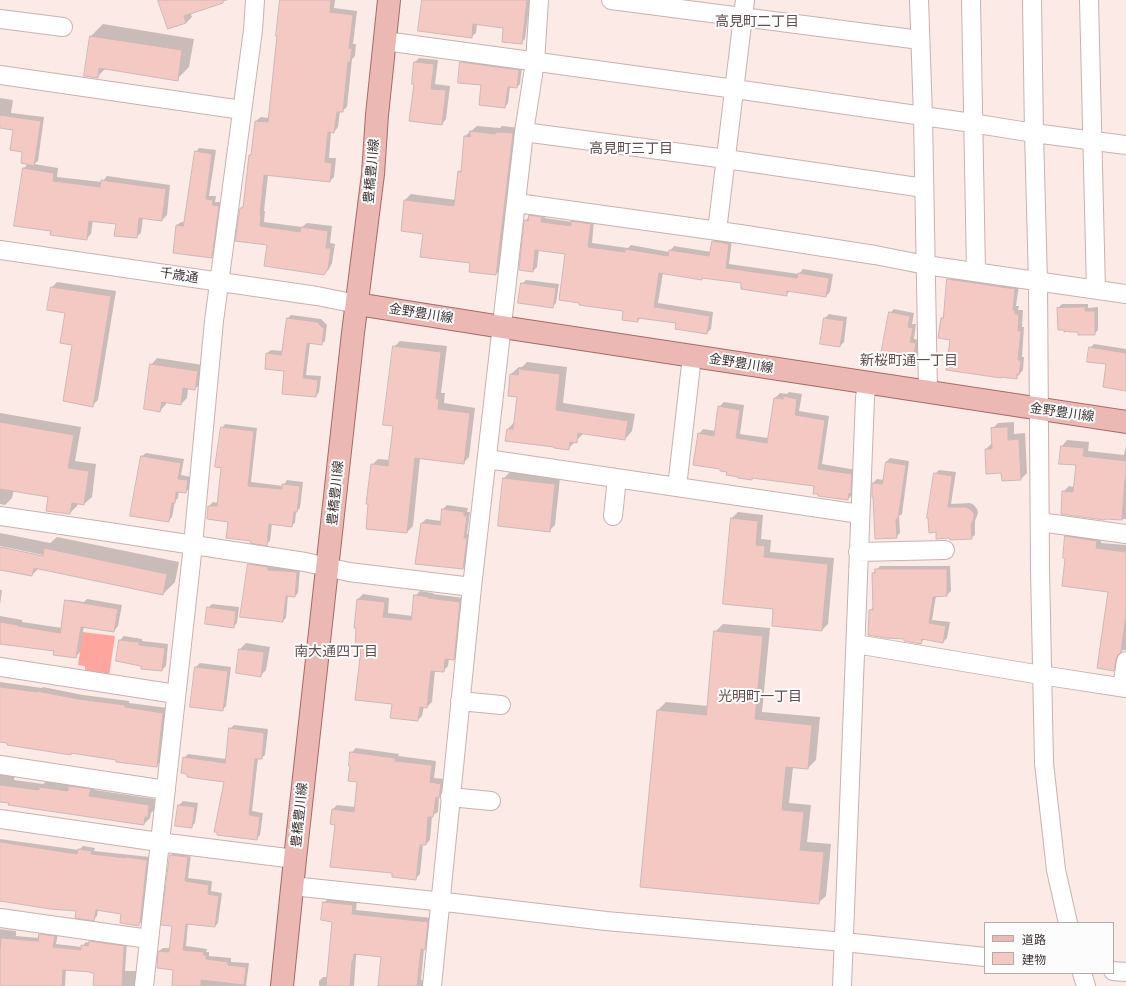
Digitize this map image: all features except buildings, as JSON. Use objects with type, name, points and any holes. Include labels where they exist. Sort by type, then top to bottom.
[{"type":"main road","name":"豊橋豊川線","points":[[282,986],[357,304],[373,175],[377,115],[389,0]]},
{"type":"main road","name":"金野豊川線","points":[[357,304],[867,382],[1038,410],[1126,422]]},
{"type":"street","points":[[144,986],[193,544],[213,329],[253,30],[255,0]]},
{"type":"street","points":[[432,986],[472,587],[524,132],[535,62],[539,0]]},
{"type":"street","points":[[610,0],[920,40]]},
{"type":"street","points":[[717,231],[745,0]]},
{"type":"street","points":[[919,0],[923,116],[928,392]]},
{"type":"street","points":[[971,0],[972,123],[976,272]]},
{"type":"street","points":[[1032,0],[1038,282],[1041,675],[1044,763],[1056,870],[1068,922]]},
{"type":"street","points":[[1089,0],[1096,290]]},
{"type":"street","points":[[0,19],[63,27]]},
{"type":"street","points":[[385,41],[1126,145]]},
{"type":"street","points":[[0,75],[242,110]]},
{"type":"street","points":[[524,132],[726,159],[924,188]]},
{"type":"street","points":[[517,203],[717,231],[875,255],[926,265],[1126,294]]},
{"type":"street","name":"千歳通","points":[[0,250],[317,296],[357,304]]},
{"type":"street","points":[[677,487],[692,356]]},
{"type":"street","points":[[842,986],[856,644],[858,552],[867,382]]},
{"type":"street","points":[[487,459],[860,514]]},
{"type":"street","points":[[614,516],[617,478]]},
{"type":"street","points":[[0,516],[193,544],[305,562],[349,572],[472,587]]},
{"type":"street","points":[[1040,522],[1126,534]]},
{"type":"street","points":[[858,552],[945,550]]},
{"type":"street","points":[[856,644],[1041,675],[1124,687],[1126,661]]},
{"type":"street","points":[[0,667],[176,694]]},
{"type":"street","points":[[460,701],[500,705]]},
{"type":"street","points":[[0,765],[166,790]]},
{"type":"street","points":[[450,797],[492,800]]},
{"type":"street","points":[[0,819],[159,842],[295,859]]},
{"type":"street","points":[[292,886],[606,921],[844,942],[984,957]]},
{"type":"street","points":[[0,918],[149,939]]},
{"type":"street","points":[[1114,970],[1126,972]]},
{"type":"street","points":[[1082,974],[1086,986]]},
{"type":"shaded area","points":[[83,632],[115,636],[109,676],[85,673],[85,666],[78,665]]},
{"type":"district","name":"高見町二丁目","points":[[757,22]]},
{"type":"district","name":"高見町三丁目","points":[[631,149]]},
{"type":"district","name":"新桜町通一丁目","points":[[909,361]]},
{"type":"district","name":"南大通四丁目","points":[[336,652]]},
{"type":"district","name":"光明町一丁目","points":[[760,697]]}]
